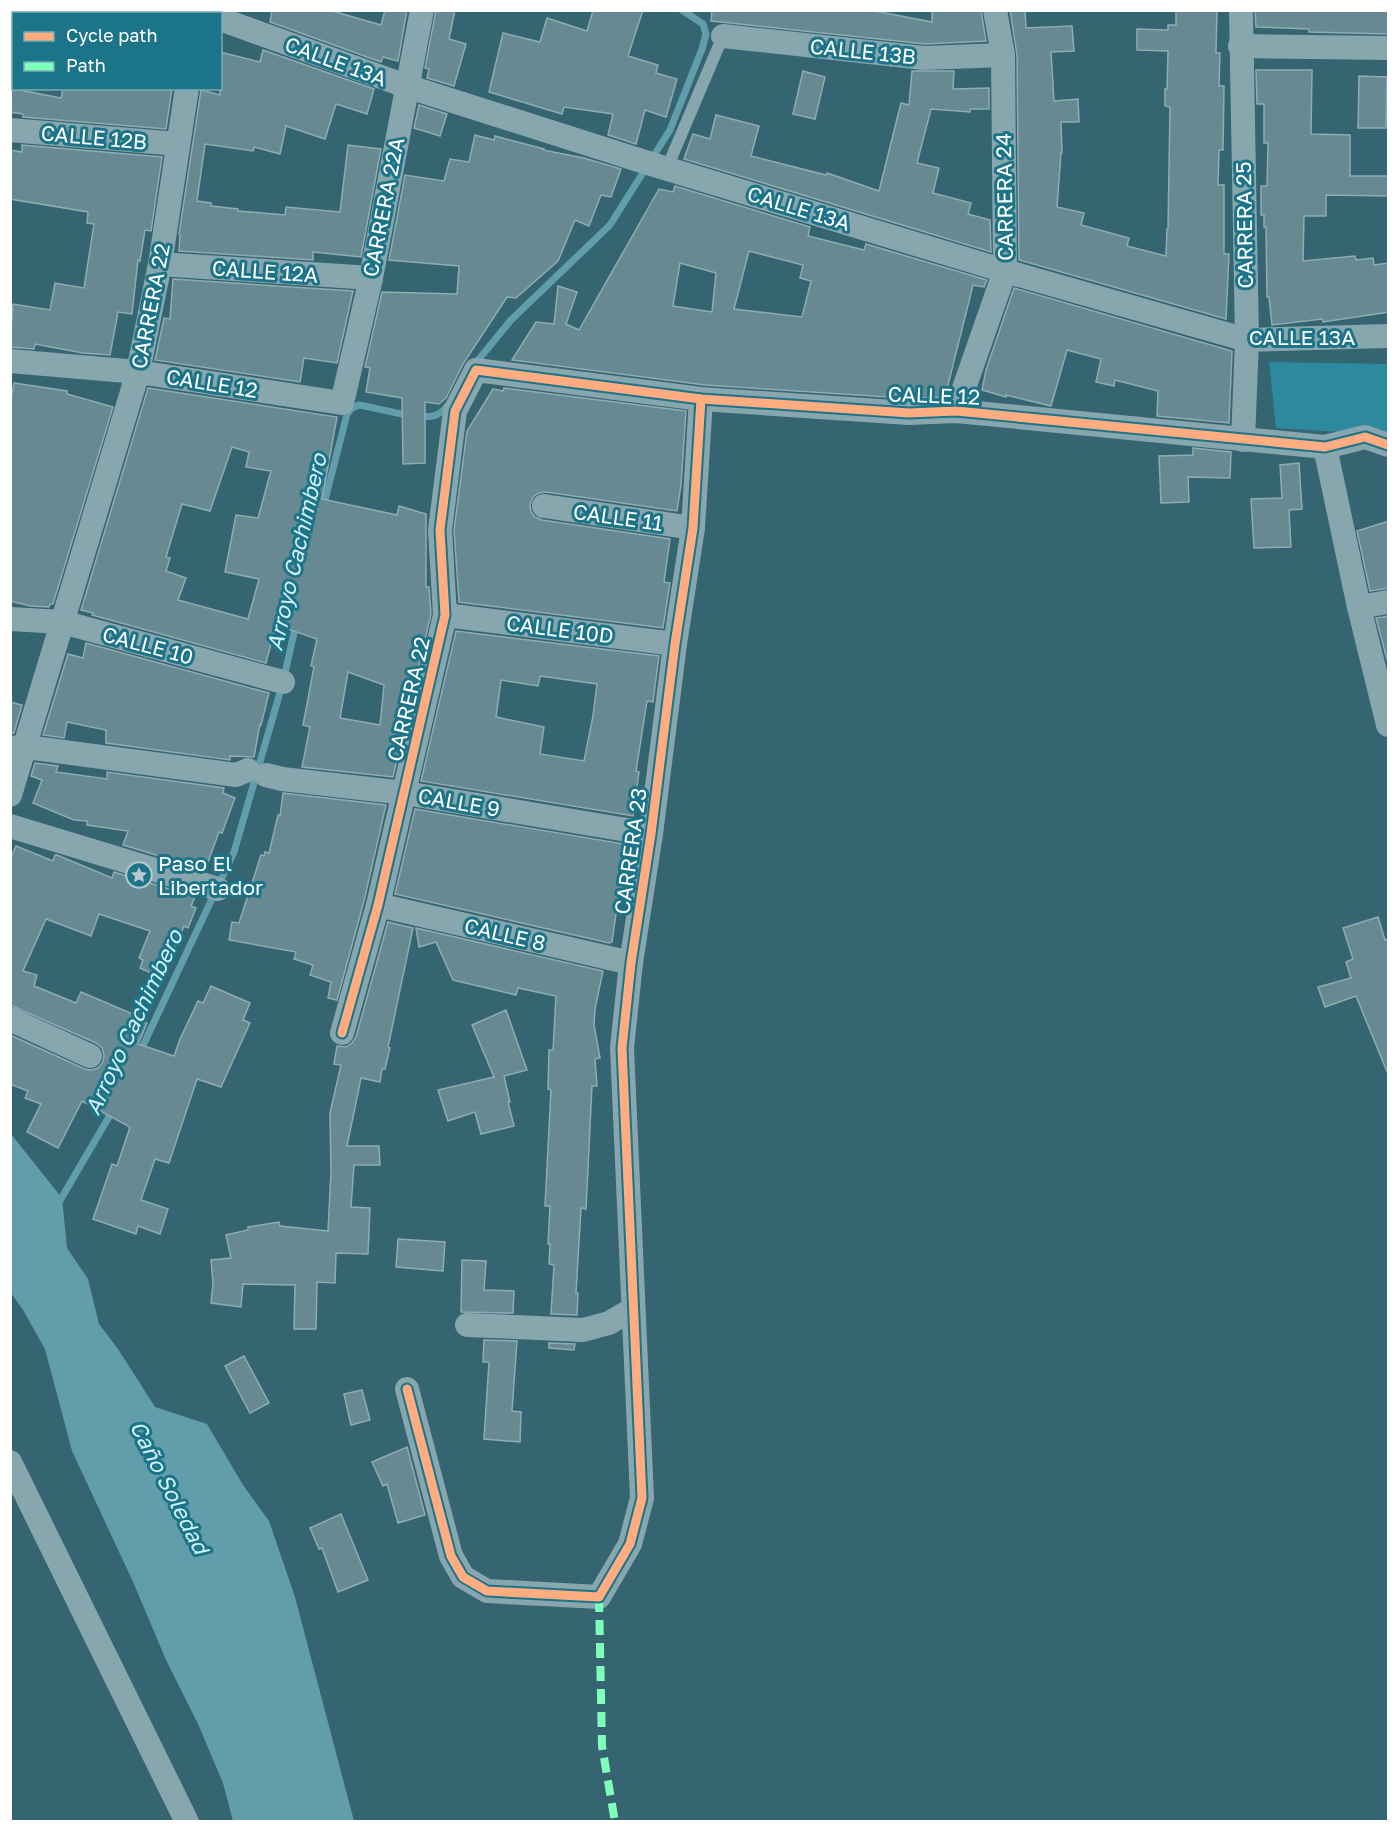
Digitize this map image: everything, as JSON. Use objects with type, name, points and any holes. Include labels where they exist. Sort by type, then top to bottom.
[{"type":"street","name":"CARRERA 22A","points":[[342,403],[370,279],[422,10]]},
{"type":"street","name":"CARRERA 24","points":[[956,411],[1005,271],[1003,55],[995,10]]},
{"type":"street","name":"CARRERA 25","points":[[1241,10],[1247,340],[1243,440]]},
{"type":"street","name":"CALLE 13A","points":[[222,20],[406,86],[667,168],[1005,271],[1247,340],[1389,336]]},
{"type":"street","name":"CALLE 13B","points":[[723,36],[924,58],[1003,55]]},
{"type":"street","points":[[1240,46],[1389,48]]},
{"type":"street","name":"CARRERA 22","points":[[10,795],[18,747],[62,622],[138,372],[160,264],[187,90]]},
{"type":"street","name":"CALLE 12B","points":[[10,130],[177,144]]},
{"type":"street","name":"CALLE 12A","points":[[160,264],[370,279]]},
{"type":"street","name":"CALLE 12","points":[[10,361],[138,372],[342,403]]},
{"type":"street","name":"CARRERA 22","points":[[342,1033],[378,905],[445,615],[440,530],[454,411],[476,370]]},
{"type":"street","name":"CALLE 12","points":[[476,370],[701,399],[909,413],[956,411],[1325,447],[1365,437],[1389,445]]},
{"type":"street","name":"CARRERA 23","points":[[407,1389],[451,1556],[463,1577],[487,1591],[599,1598],[630,1544],[642,1498],[622,1048],[631,963],[693,528],[701,399]]},
{"type":"street","points":[[1325,447],[1359,607],[1388,723]]},
{"type":"street","name":"CALLE 11","points":[[544,506],[693,528]]},
{"type":"street","points":[[1359,607],[1389,602]]},
{"type":"street","name":"CALLE 10D","points":[[445,615],[675,644]]},
{"type":"street","name":"CALLE 10","points":[[10,619],[62,622],[283,682]]},
{"type":"street","name":"CALLE 9","points":[[18,747],[236,775],[257,772],[282,779],[405,793],[651,834]]},
{"type":"street","points":[[10,826],[218,889]]},
{"type":"street","name":"CALLE 8","points":[[378,905],[631,963]]},
{"type":"street","points":[[10,1018],[90,1056]]},
{"type":"street","points":[[467,1325],[583,1330],[609,1323],[633,1310]]},
{"type":"street","points":[[10,1462],[186,1821]]},
{"type":"lane","points":[[667,168],[723,36]]},
{"type":"shaded area","points":[[1269,362],[1387,364],[1388,435],[1276,428]]},
{"type":"water","name":"Caño Soledad","points":[[11,1134],[62,1198],[67,1248],[88,1279],[99,1324],[155,1407],[207,1424],[243,1485],[269,1521],[295,1597],[354,1821],[233,1821],[223,1783],[198,1724],[166,1660],[134,1584],[72,1451],[45,1349],[11,1293]]},
{"type":"building","points":[[272,10],[329,10],[381,25],[385,10],[407,10],[398,61],[383,57],[381,62],[270,22]]},
{"type":"building","points":[[436,10],[455,10],[449,39],[466,44],[454,86],[427,78],[429,69],[425,68]]},
{"type":"building","points":[[593,10],[643,10],[628,56],[658,65],[656,73],[677,79],[666,117],[645,110],[636,144],[608,135],[613,114],[564,107],[562,114],[489,92],[503,33],[540,42],[547,18],[587,31]]},
{"type":"building","points":[[712,10],[870,10],[932,22],[932,10],[981,10],[986,41],[925,44],[711,21]]},
{"type":"building","points":[[1010,10],[1025,10],[1026,28],[1072,26],[1074,51],[1051,52],[1054,101],[1078,99],[1079,122],[1061,122],[1062,153],[1057,207],[1084,213],[1081,225],[1129,238],[1127,246],[1166,256],[1170,107],[1165,106],[1165,89],[1167,89],[1168,51],[1137,50],[1137,29],[1168,30],[1168,25],[1176,25],[1176,10],[1217,10],[1216,53],[1220,53],[1219,86],[1224,86],[1223,150],[1219,150],[1218,185],[1224,185],[1224,254],[1229,254],[1226,319],[1019,260],[1017,55]]},
{"type":"building","points":[[1255,10],[1389,10],[1389,34],[1309,32],[1309,29],[1256,27]]},
{"type":"building","points":[[263,50],[374,89],[367,114],[336,104],[325,139],[286,126],[280,154],[254,147],[253,151],[205,144],[197,201],[211,203],[211,206],[238,209],[238,211],[285,215],[286,207],[340,212],[348,145],[381,149],[361,257],[313,252],[313,260],[179,251],[179,234],[201,90],[220,95],[222,52],[260,62]]},
{"type":"building","points":[[1256,70],[1312,70],[1311,134],[1350,135],[1350,176],[1389,176],[1389,196],[1326,195],[1326,216],[1304,216],[1303,261],[1355,256],[1356,260],[1373,258],[1374,265],[1389,263],[1389,312],[1323,322],[1322,319],[1272,325],[1269,297],[1267,297],[1266,227],[1264,227],[1264,215],[1261,215],[1261,186],[1267,186],[1268,143],[1264,143],[1264,104],[1257,104]]},
{"type":"building","points":[[803,71],[825,77],[815,119],[793,114]]},
{"type":"building","points":[[912,71],[954,71],[953,89],[989,88],[989,109],[970,109],[970,112],[931,109],[917,163],[939,168],[933,193],[971,203],[968,214],[990,220],[991,252],[684,159],[693,134],[710,139],[716,115],[759,126],[751,156],[826,175],[827,173],[879,191],[901,103],[909,105]]},
{"type":"building","points":[[1359,76],[1387,77],[1386,128],[1358,128]]},
{"type":"building","points":[[10,88],[61,98],[63,90],[172,90],[166,129],[23,117],[23,114],[10,112]]},
{"type":"building","points":[[419,105],[447,114],[440,136],[414,128]]},
{"type":"building","points":[[475,135],[494,140],[495,136],[621,169],[611,197],[601,195],[589,226],[575,220],[558,261],[516,298],[507,297],[463,364],[446,398],[439,404],[425,402],[425,463],[403,464],[402,398],[366,392],[370,368],[365,367],[382,292],[457,294],[459,266],[389,260],[405,175],[444,181],[450,159],[469,162]]},
{"type":"building","points":[[22,145],[162,157],[151,231],[145,230],[140,261],[138,260],[132,314],[118,312],[110,355],[83,353],[35,344],[34,349],[10,347],[13,304],[50,310],[55,283],[84,288],[94,224],[87,223],[88,212],[10,199],[10,150],[22,152]]},
{"type":"building","points":[[675,186],[810,227],[808,236],[864,250],[866,244],[987,280],[984,287],[973,285],[945,397],[923,398],[888,394],[887,397],[705,385],[512,360],[536,322],[554,324],[558,286],[577,292],[566,324],[579,330],[659,189],[673,192]],"holes":[[[749,251],[803,265],[800,278],[811,281],[802,317],[734,309]],[[680,263],[716,273],[712,312],[673,306]]]},
{"type":"building","points":[[173,279],[353,291],[337,363],[304,358],[300,382],[155,360],[164,318],[170,319]]},
{"type":"building","points":[[1014,288],[1232,351],[1229,423],[1157,416],[1158,391],[1115,380],[1114,386],[1096,382],[1101,359],[1067,350],[1051,406],[982,390],[986,370]]},
{"type":"building","points":[[14,383],[67,391],[67,394],[113,407],[53,604],[49,607],[30,606],[10,601],[10,405]]},
{"type":"building","points":[[148,388],[337,417],[322,499],[397,515],[399,506],[426,514],[426,587],[429,587],[431,614],[393,777],[302,767],[310,727],[303,725],[317,639],[276,625],[266,663],[81,610]],"holes":[[[232,447],[249,452],[246,467],[271,471],[258,518],[236,515],[225,572],[259,579],[248,619],[178,600],[186,578],[166,571],[170,558],[166,557],[182,504],[210,511]],[[348,672],[384,685],[380,725],[340,718]]]},
{"type":"building","points":[[504,388],[686,411],[677,511],[546,492],[533,497],[530,505],[535,517],[542,520],[670,539],[664,582],[670,583],[663,628],[459,602],[454,530],[467,431],[493,389],[503,391]]},
{"type":"building","points":[[1193,448],[1231,452],[1230,478],[1188,477],[1189,502],[1161,503],[1159,456],[1193,455]]},
{"type":"building","points":[[1299,463],[1302,509],[1289,510],[1291,547],[1254,548],[1251,499],[1282,498],[1280,465]]},
{"type":"building","points":[[1389,521],[1389,588],[1370,591],[1357,531]]},
{"type":"building","points":[[1389,616],[1389,667],[1376,618]]},
{"type":"building","points":[[456,631],[659,656],[653,702],[647,701],[636,771],[639,772],[633,816],[421,781]],"holes":[[[540,676],[597,684],[584,761],[540,754],[544,727],[496,717],[501,680],[538,686]]]},
{"type":"building","points":[[86,643],[269,693],[254,757],[230,756],[230,760],[106,743],[106,730],[67,722],[64,738],[43,735],[68,654],[83,658]]},
{"type":"building","points":[[10,702],[22,705],[14,733],[10,734]]},
{"type":"building","points":[[35,763],[58,766],[56,772],[107,779],[107,772],[224,788],[223,793],[235,798],[205,870],[123,845],[128,831],[87,825],[87,821],[74,820],[33,803],[42,780],[31,776]]},
{"type":"building","points":[[283,793],[386,805],[364,901],[337,1000],[328,998],[331,982],[310,975],[313,965],[294,959],[296,952],[229,940],[232,922],[239,923],[261,855],[264,856],[265,852],[269,853],[278,815],[280,816]]},
{"type":"building","points":[[415,809],[630,845],[612,942],[395,894]]},
{"type":"building","points":[[16,846],[53,861],[57,855],[112,878],[114,872],[195,897],[191,906],[196,908],[188,928],[184,926],[162,978],[140,968],[143,960],[139,958],[150,931],[99,914],[91,936],[46,919],[23,971],[37,975],[34,986],[76,1003],[81,992],[142,1018],[141,1020],[147,1023],[138,1044],[174,1056],[198,1001],[203,1003],[211,986],[250,1003],[243,1020],[250,1023],[221,1087],[197,1079],[169,1163],[155,1159],[141,1200],[168,1209],[160,1234],[138,1226],[136,1234],[93,1219],[112,1164],[117,1166],[130,1127],[82,1101],[58,1148],[27,1132],[41,1104],[25,1098],[28,1091],[10,1084],[10,1035],[85,1069],[98,1068],[103,1062],[104,1055],[102,1048],[96,1043],[10,1005],[10,860]]},
{"type":"building","points":[[1378,917],[1385,940],[1389,939],[1388,1074],[1356,996],[1325,1007],[1318,987],[1351,978],[1346,962],[1353,959],[1343,928]]},
{"type":"building","points":[[388,922],[413,928],[385,1069],[382,1069],[380,1082],[361,1078],[347,1146],[379,1146],[380,1165],[354,1165],[351,1207],[370,1208],[368,1254],[336,1253],[335,1283],[317,1282],[316,1329],[294,1329],[295,1285],[243,1284],[241,1307],[211,1303],[213,1284],[211,1260],[231,1258],[226,1235],[248,1230],[248,1227],[279,1222],[280,1226],[328,1231],[331,1171],[330,1113],[341,1065],[334,1064],[337,1046],[346,1047],[356,1037]]},
{"type":"building","points":[[416,928],[603,971],[595,1009],[594,1025],[600,1058],[595,1059],[597,1086],[592,1086],[586,1209],[581,1208],[576,1293],[578,1293],[577,1315],[551,1314],[554,1265],[549,1264],[550,1206],[545,1206],[551,1090],[548,1089],[549,1050],[553,1050],[556,996],[518,988],[516,995],[453,980],[436,942],[419,947]]},
{"type":"building","points":[[506,1010],[527,1070],[504,1076],[514,1126],[481,1134],[475,1112],[448,1121],[438,1090],[494,1077],[472,1025]]},
{"type":"building","points":[[398,1239],[445,1242],[443,1271],[396,1267]]},
{"type":"building","points":[[462,1260],[486,1261],[484,1290],[514,1291],[513,1313],[461,1312]]},
{"type":"building","points":[[484,1340],[517,1341],[512,1411],[521,1412],[520,1442],[484,1439],[489,1362],[483,1362]]},
{"type":"building","points":[[549,1343],[575,1344],[574,1350],[549,1348]]},
{"type":"building","points":[[244,1356],[269,1403],[250,1413],[225,1366]]},
{"type":"building","points":[[362,1390],[370,1420],[351,1425],[344,1394]]},
{"type":"building","points":[[407,1447],[425,1515],[398,1523],[387,1484],[383,1486],[372,1462]]},
{"type":"building","points":[[341,1514],[368,1580],[338,1592],[322,1548],[319,1549],[310,1528]]},
{"type":"waterway","name":"Arroyo Cachimbero","points":[[475,364],[511,320],[610,225],[670,130],[706,34],[703,24],[682,10]]},
{"type":"waterway","name":"Arroyo Cachimbero","points":[[323,508],[347,414],[352,408],[359,405],[410,415],[429,416],[436,415],[447,406]]},
{"type":"waterway","name":"Arroyo Cachimbero","points":[[139,1054],[234,852],[283,682],[296,624]]},
{"type":"waterway","name":"Arroyo Cachimbero","points":[[58,1204],[113,1110]]},
{"type":"marked path","points":[[599,1597],[602,1746],[615,1822]]},
{"type":"cycle path","points":[[342,1033],[378,905],[445,615],[440,530],[455,411],[476,370],[701,399],[909,413],[956,411],[1325,447],[1365,437],[1388,445]]},
{"type":"cycle path","points":[[407,1389],[451,1556],[463,1577],[487,1591],[599,1597],[630,1544],[642,1498],[622,1048],[631,963],[693,528],[701,399]]},
{"type":"place","name":"Paso El Libertador","points":[[139,875]]}]
